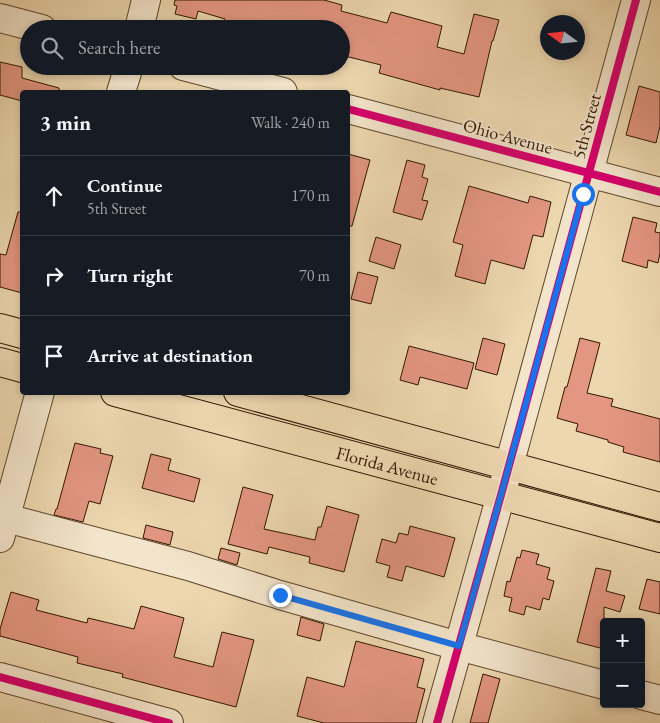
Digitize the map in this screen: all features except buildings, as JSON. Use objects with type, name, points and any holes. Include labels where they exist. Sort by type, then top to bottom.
[{"type":"main road","points":[[0,328],[20,333]]},
{"type":"main road","points":[[0,362],[20,367]]},
{"type":"main road","name":"Florida Avenue","points":[[126,395],[660,538]]},
{"type":"main road","name":"Florida Avenue","points":[[249,395],[660,507]]},
{"type":"street","points":[[141,20],[146,0]]},
{"type":"street","name":"5th Street","points":[[438,723],[636,0]]},
{"type":"street","points":[[0,18],[20,23]]},
{"type":"street","points":[[122,90],[126,75]]},
{"type":"street","points":[[218,75],[275,90]]},
{"type":"street","name":"Ohio Avenue","points":[[350,111],[660,192]]},
{"type":"street","points":[[39,395],[3,528],[188,566],[280,595],[600,684]]},
{"type":"street","points":[[0,677],[169,723]]},
{"type":"street","points":[[645,696],[660,700]]},
{"type":"cycle path","points":[[437,723],[636,0]]},
{"type":"cycle path","points":[[350,110],[660,192]]},
{"type":"cycle path","points":[[0,677],[169,723]]},
{"type":"route","points":[[280,595],[459,646],[583,194]]}]
